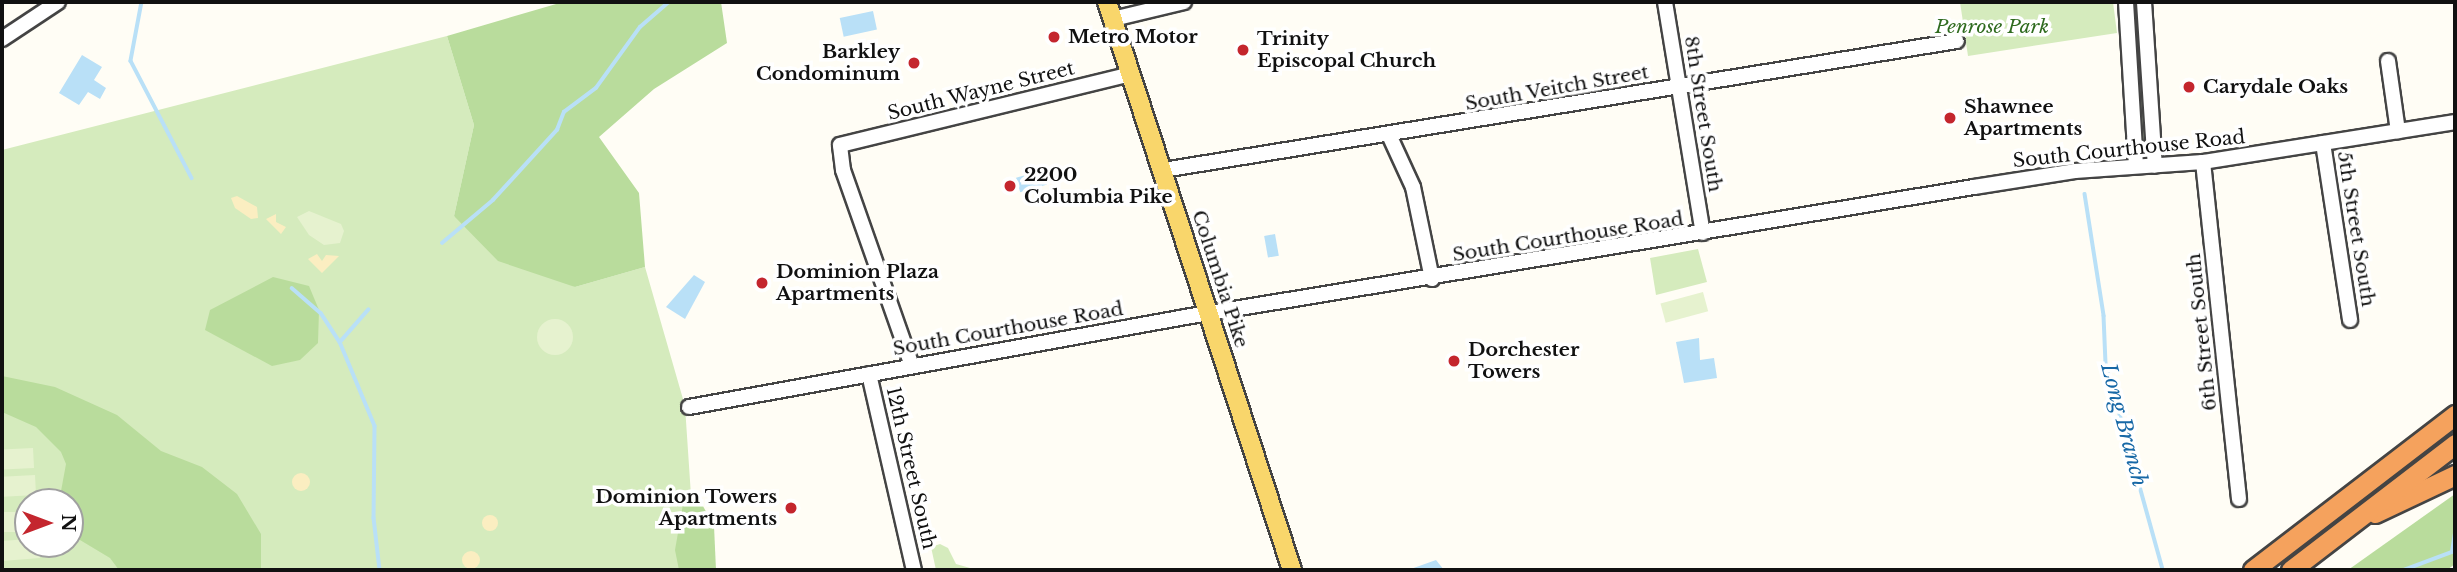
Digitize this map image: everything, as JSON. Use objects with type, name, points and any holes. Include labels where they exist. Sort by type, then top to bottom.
[{"type":"highway","points":[[2253,570],[2455,415]]},
{"type":"highway","points":[[2291,570],[2455,444]]},
{"type":"highway","points":[[2342,529],[2455,475]]},
{"type":"main road","name":"Columbia Pike","points":[[1110,10],[1292,570]]},
{"type":"street","points":[[2,39],[58,2]]},
{"type":"street","points":[[1110,10],[1184,2]]},
{"type":"street","name":"8th Street South","points":[[1665,2],[1703,233]]},
{"type":"street","points":[[2126,2],[2136,166]]},
{"type":"street","points":[[2144,2],[2155,166]]},
{"type":"street","name":"South Veitch Street","points":[[1163,170],[1390,137],[1957,41]]},
{"type":"street","points":[[2388,61],[2398,131]]},
{"type":"street","name":"South Wayne Street","points":[[840,145],[1131,74]]},
{"type":"street","name":"South Courthouse Road","points":[[689,407],[1209,314],[1973,187],[2136,166],[2203,162],[2455,122]]},
{"type":"street","points":[[1390,137],[1413,187],[1432,279]]},
{"type":"street","name":"5th Street South","points":[[2323,143],[2350,320]]},
{"type":"street","name":"12th Street South","points":[[840,145],[847,183],[912,366]]},
{"type":"street","name":"6th Street South","points":[[2203,162],[2239,499]]},
{"type":"street","name":"12th Street South","points":[[869,374],[914,570]]},
{"type":"green space","points":[[563,2],[721,2],[727,43],[654,89],[599,137],[639,193],[645,267],[575,287],[498,261],[454,216],[474,125],[447,36]]},
{"type":"green space","name":"Penrose Park","points":[[1960,2],[2113,2],[2117,33],[1968,56]]},
{"type":"green space","points":[[2132,2],[2140,2],[2142,56],[2135,53]]},
{"type":"green space","points":[[447,36],[474,125],[454,216],[575,287],[645,267],[685,406],[696,570],[2,570],[2,150]]},
{"type":"green space","points":[[2143,91],[2147,148],[2140,145],[2137,94]]},
{"type":"green space","points":[[309,211],[341,224],[344,231],[340,243],[324,245],[309,235],[297,217]]},
{"type":"green space","points":[[1698,249],[1707,282],[1656,295],[1650,258]]},
{"type":"green space","points":[[273,277],[309,286],[319,310],[318,343],[300,360],[272,366],[205,330],[210,310]]},
{"type":"green space","points":[[1703,292],[1708,311],[1666,323],[1660,303]]},
{"type":"green space","points":[[555,319],[568,324],[573,337],[568,350],[555,355],[542,350],[537,337],[542,324]]},
{"type":"green space","points":[[2,376],[55,387],[117,415],[161,451],[202,467],[237,494],[261,534],[261,570],[119,570],[110,558],[84,542],[84,488],[62,488],[66,464],[61,452],[36,427],[2,412]]},
{"type":"green space","points":[[33,448],[34,468],[3,470],[2,450]]},
{"type":"green space","points":[[35,475],[36,488],[14,488],[14,496],[3,497],[2,477]]},
{"type":"green space","points":[[685,493],[699,499],[714,526],[716,570],[679,570],[675,550]]},
{"type":"green space","points":[[2455,494],[2455,564],[2447,570],[2348,570]]},
{"type":"green space","points":[[2,512],[14,512],[14,532],[2,532]]},
{"type":"green space","points":[[14,540],[14,558],[40,558],[2,561],[2,541]]},
{"type":"green space","points":[[940,544],[948,548],[956,564],[970,568],[936,570],[931,547]]},
{"type":"sand","points":[[237,196],[257,207],[258,218],[251,219],[235,208],[231,198]]},
{"type":"sand","points":[[276,214],[276,222],[286,227],[281,234],[266,219]]},
{"type":"sand","points":[[317,254],[322,261],[326,255],[339,256],[322,273],[308,259]]},
{"type":"sand","points":[[297,473],[305,473],[310,482],[308,489],[297,491],[292,486],[292,478]]},
{"type":"sand","points":[[487,515],[493,515],[498,523],[496,529],[487,531],[482,526],[482,520]]},
{"type":"sand","points":[[467,551],[475,551],[480,560],[478,567],[467,569],[462,564],[462,556]]},
{"type":"water","points":[[873,11],[877,30],[844,37],[840,18]]},
{"type":"water","points":[[82,55],[102,67],[94,80],[106,88],[100,99],[88,92],[79,105],[59,93]]},
{"type":"water","points":[[1043,170],[1047,184],[1020,192],[1016,178]]},
{"type":"water","points":[[1275,234],[1279,256],[1268,258],[1264,236]]},
{"type":"water","points":[[694,275],[705,282],[685,319],[666,307]]},
{"type":"water","points":[[1699,338],[1700,360],[1714,358],[1717,378],[1684,383],[1676,342]]},
{"type":"water","points":[[1436,560],[1444,570],[1408,570]]},
{"type":"waterway","points":[[142,2],[131,61],[192,178]]},
{"type":"waterway","points":[[442,243],[493,200],[557,130],[564,112],[596,88],[640,27],[669,2]]},
{"type":"waterway","name":"Long Branch","points":[[2085,194],[2104,316],[2106,364],[2163,570]]},
{"type":"waterway","points":[[292,288],[321,313],[340,342],[375,426],[374,518],[380,570]]},
{"type":"waterway","points":[[340,342],[368,310]]},
{"type":"waterway","points":[[2404,570],[2452,552],[2455,533]]},
{"type":"place","name":"Metro Motor","points":[[1054,37]]},
{"type":"place","name":"Trinity Episcopal Church","points":[[1243,50]]},
{"type":"place","name":"Barkley Condominum","points":[[914,63]]},
{"type":"place","name":"Carydale Oaks","points":[[2189,87]]},
{"type":"place","name":"Shawnee Apartments","points":[[1950,118]]},
{"type":"place","name":"2200 Columbia Pike","points":[[1010,186]]},
{"type":"place","name":"Dominion Plaza Apartments","points":[[762,283]]},
{"type":"place","name":"Dorchester Towers","points":[[1454,361]]},
{"type":"place","name":"Dominion Towers Apartments","points":[[791,508]]}]
